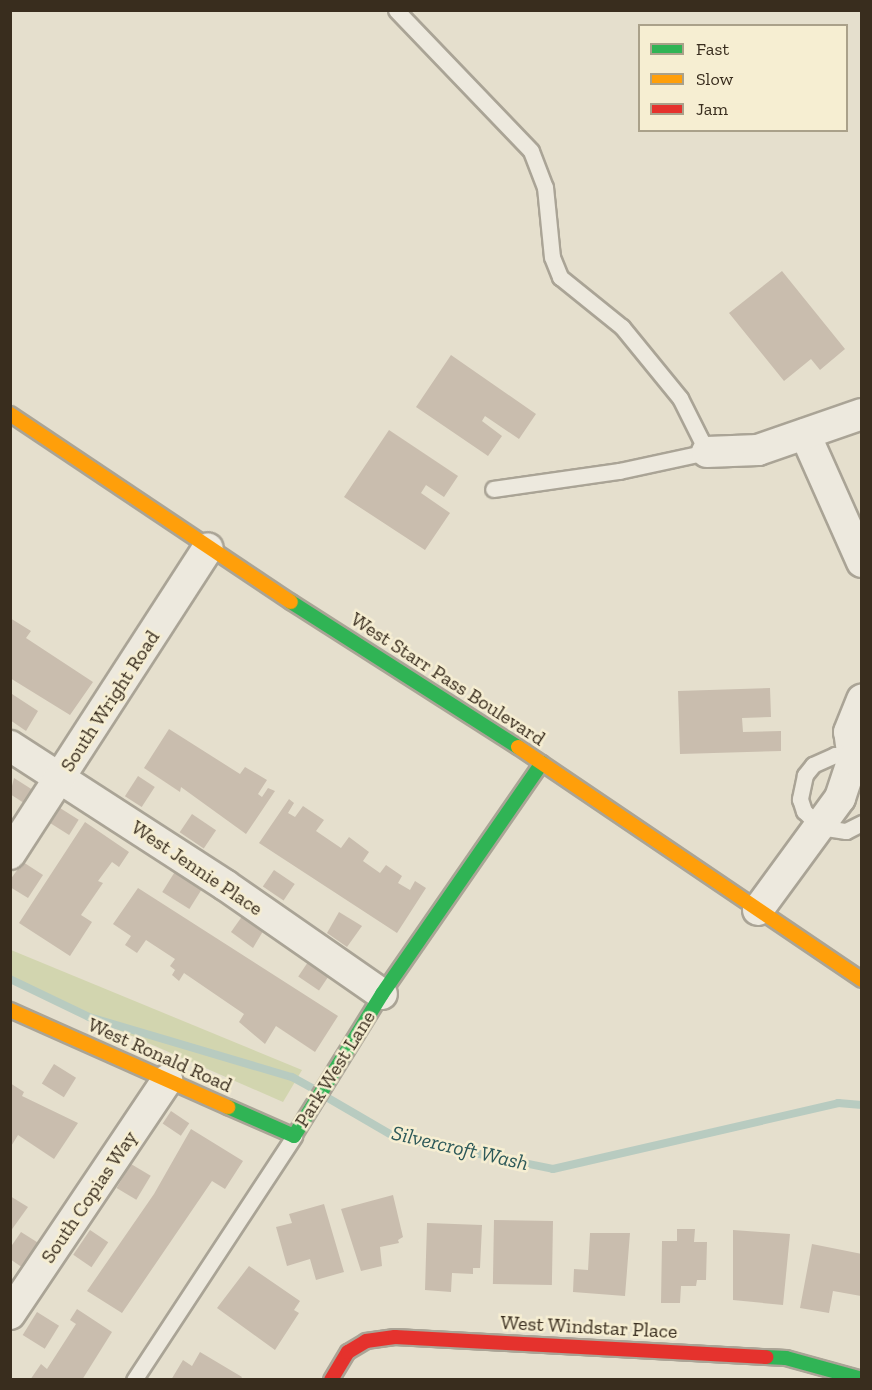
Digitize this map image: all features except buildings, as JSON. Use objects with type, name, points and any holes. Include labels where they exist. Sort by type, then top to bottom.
[{"type":"street","name":"West Starr Pass Boulevard","points":[[10,414],[208,548],[542,763],[861,980]]},
{"type":"street","points":[[707,452],[758,450],[861,414]]},
{"type":"street","points":[[805,434],[861,562]]},
{"type":"street","name":"South Wright Road","points":[[10,854],[208,548]]},
{"type":"street","points":[[758,910],[840,798],[859,758],[849,732],[861,699]]},
{"type":"street","name":"West Jennie Place","points":[[10,746],[225,885],[382,994]]},
{"type":"street","name":"Park West Lane","points":[[294,1136],[382,994],[542,763]]},
{"type":"street","name":"West Ronald Road","points":[[10,1010],[294,1136]]},
{"type":"street","name":"South Copias Way","points":[[10,1314],[167,1080]]},
{"type":"street","name":"West Windstar Place","points":[[331,1380],[348,1352],[363,1334],[732,1353],[786,1358],[861,1379]]},
{"type":"lane","points":[[396,10],[531,151],[545,187],[552,257],[560,278],[622,327],[680,398],[707,452],[619,471],[493,489]]},
{"type":"lane","points":[[859,758],[835,755],[823,758],[805,775],[800,799],[804,811],[820,827],[846,831],[861,823]]},
{"type":"lane","name":"Park West Lane","points":[[134,1380],[294,1136]]},
{"type":"green space","points":[[11,950],[302,1070],[283,1102],[11,983]]},
{"type":"waterway","name":"Silvercroft Wash","points":[[10,979],[89,1017],[292,1077],[315,1090]]},
{"type":"waterway","name":"Silvercroft Wash","points":[[328,1098],[395,1137],[553,1169],[838,1103],[862,1105]]},
{"type":"traffic: fast","points":[[291,602],[518,747]]},
{"type":"traffic: fast","points":[[228,1107],[294,1136],[382,994],[542,763]]},
{"type":"traffic: fast","points":[[766,1357],[786,1358],[862,1379]]},
{"type":"traffic: slow","points":[[10,414],[291,602]]},
{"type":"traffic: slow","points":[[518,747],[862,980]]},
{"type":"traffic: slow","points":[[10,1010],[228,1107]]},
{"type":"traffic: jam","points":[[331,1380],[348,1352],[366,1341],[395,1337],[766,1357]]}]
